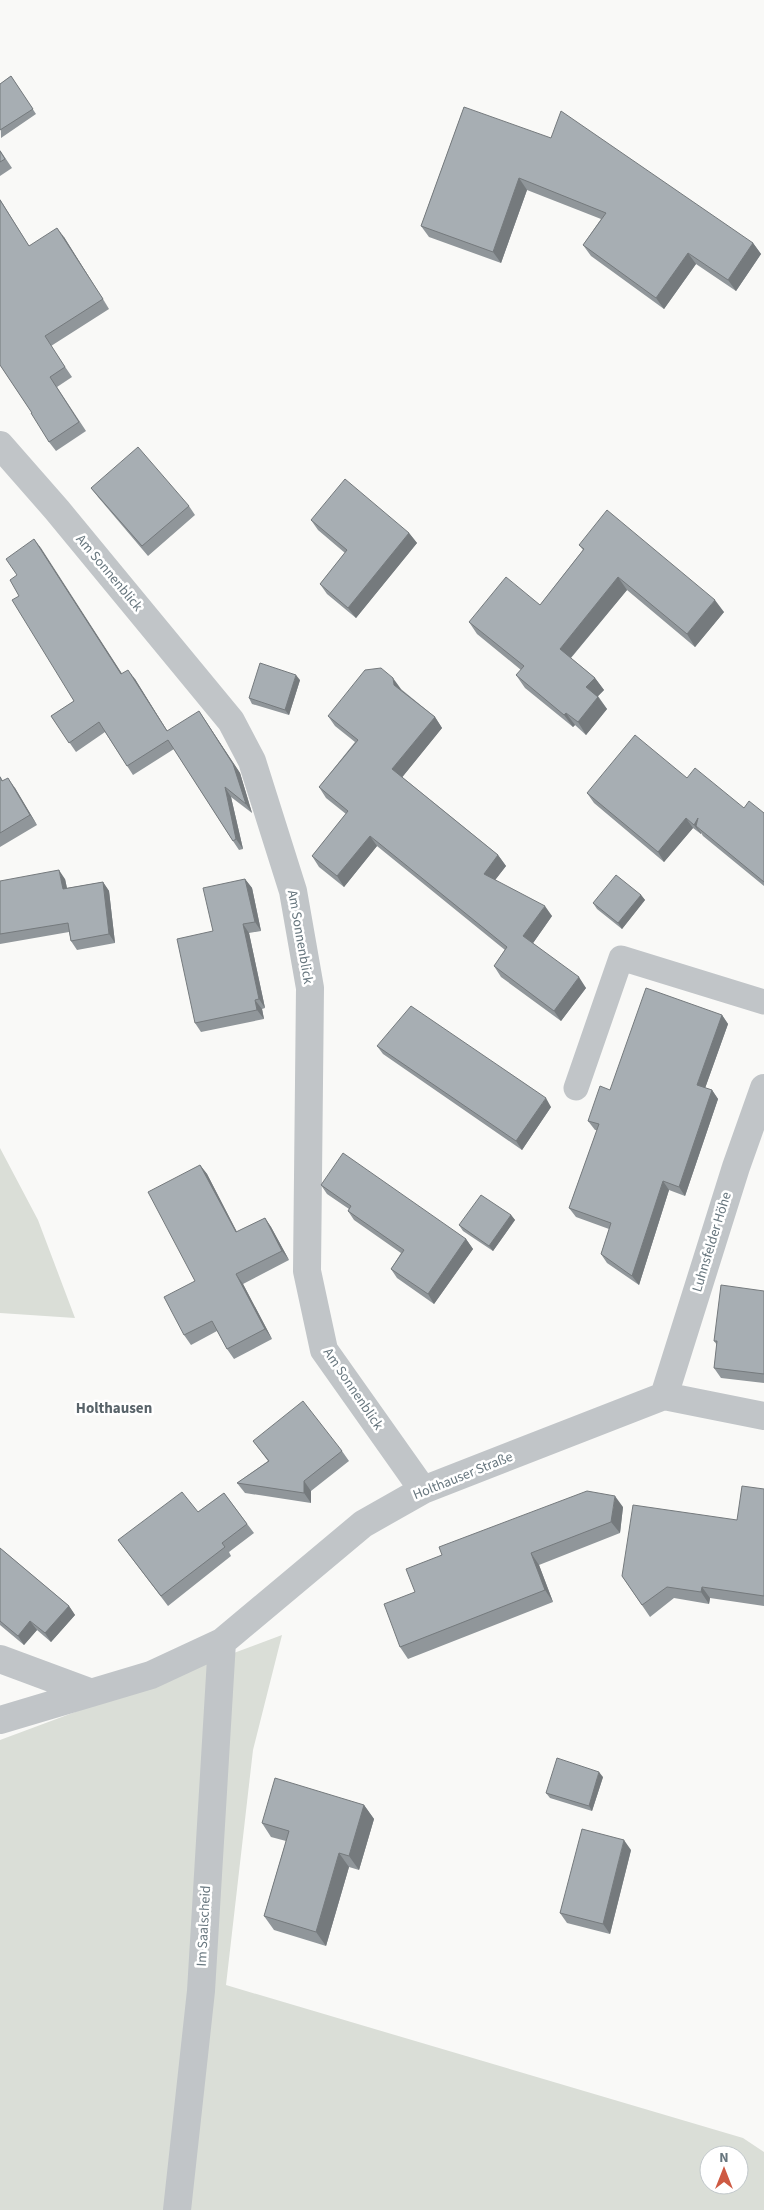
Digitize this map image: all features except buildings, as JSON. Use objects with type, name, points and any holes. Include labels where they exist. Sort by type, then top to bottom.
[{"type":"street","name":"Am Sonnenblick","points":[[0,445],[57,510],[231,721],[252,761],[293,891],[310,988],[307,1270],[324,1350],[423,1490]]},
{"type":"street","name":"Luhnsfelder Höhe","points":[[664,1396],[736,1167],[764,1088]]},
{"type":"street","name":"Holthauser Straße","points":[[0,1720],[151,1675],[222,1642],[363,1524],[423,1490],[664,1396]]},
{"type":"street","points":[[664,1396],[764,1416]]},
{"type":"street","name":"Im Saalscheid","points":[[177,2210],[200,1991],[222,1642]]},
{"type":"street","points":[[0,1659],[89,1692]]},
{"type":"lane","points":[[576,1088],[621,958],[764,1002]]},
{"type":"shaded area","points":[[0,1148],[38,1220],[75,1318],[0,1313]]},
{"type":"shaded area","points":[[282,1635],[253,1750],[226,1985],[743,2138],[764,2152],[764,2210],[0,2210],[0,1740]]},
{"type":"district","name":"Holthausen","points":[[114,1408]]}]
